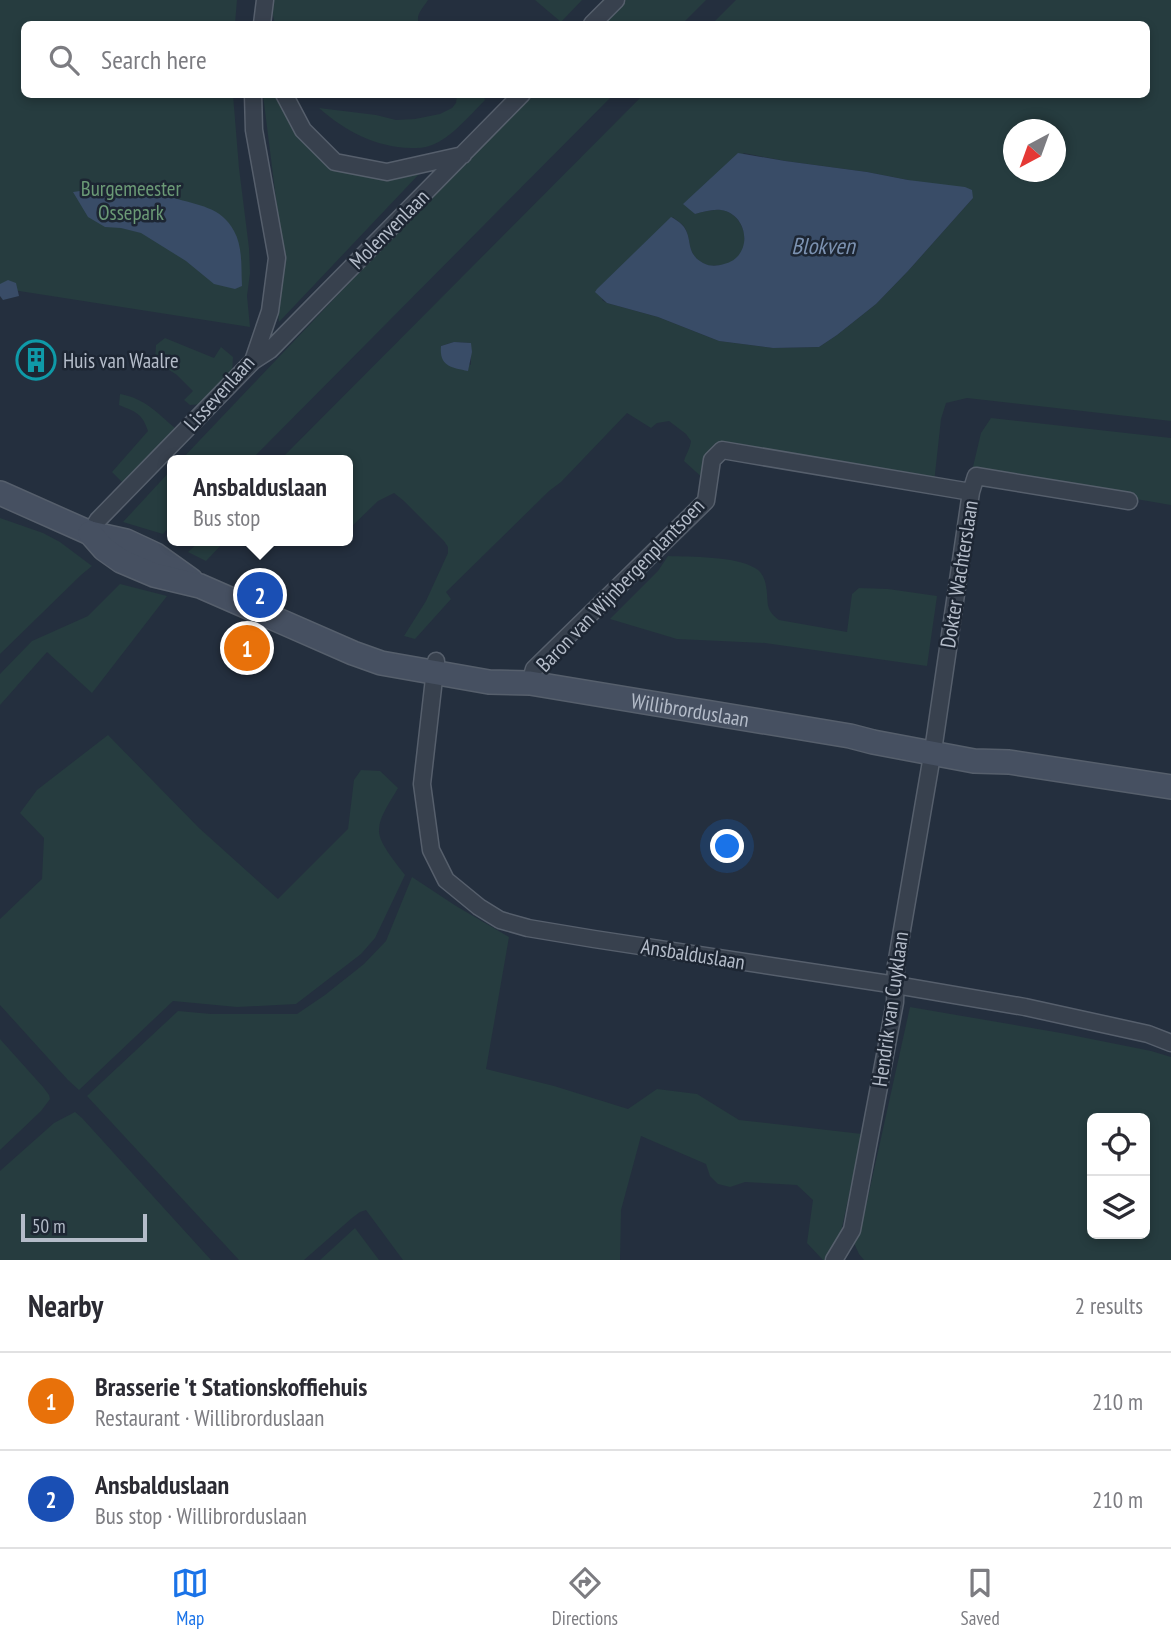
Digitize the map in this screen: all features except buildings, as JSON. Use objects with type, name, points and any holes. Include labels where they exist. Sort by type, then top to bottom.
[{"type":"main road","points":[[0,493],[90,533]]},
{"type":"main road","name":"Willibrorduslaan","points":[[90,533],[104,549],[121,562],[153,575],[200,586],[381,663],[435,667],[489,682],[530,683],[873,742],[933,749],[974,761],[1009,762],[1171,787]]},
{"type":"street","points":[[262,21],[265,0]]},
{"type":"street","points":[[595,21],[616,0]]},
{"type":"street","name":"Lissevenlaan","points":[[90,533],[105,512],[253,361],[270,311],[277,258],[254,130],[254,98]]},
{"type":"street","points":[[286,98],[303,130],[335,162],[387,172],[463,155]]},
{"type":"street","name":"Molenvenlaan","points":[[253,361],[270,350],[518,98]]},
{"type":"street","name":"Baron van Wijnbergenplantsoen","points":[[530,683],[534,669],[706,500],[712,460],[722,450],[971,492]]},
{"type":"street","name":"Dokter Wachterslaan","points":[[933,749],[971,492],[976,476],[1129,501]]},
{"type":"street","name":"Ansbalduslaan","points":[[435,667],[422,784],[431,850],[446,880],[500,920],[528,928],[1025,1007],[1148,1034],[1171,1043]]},
{"type":"street","name":"Hendrik van Cuyklaan","points":[[834,1260],[852,1230],[895,1002],[900,939],[933,749]]},
{"type":"green space","name":"Burgemeester Ossepark","points":[[0,0],[237,0],[235,21],[21,21],[21,98],[233,98],[249,248],[247,296],[250,327],[0,288]]},
{"type":"green space","points":[[269,0],[428,0],[418,21],[274,21]]},
{"type":"green space","points":[[535,0],[582,0],[560,21]]},
{"type":"green space","points":[[626,0],[706,0],[685,21],[604,21]]},
{"type":"green space","points":[[736,0],[1171,0],[1171,421],[967,398],[946,403],[941,419],[934,483],[733,449],[705,480],[684,461],[691,441],[686,434],[669,421],[657,423],[651,428],[627,413],[561,482],[446,592],[451,599],[415,639],[404,636],[426,601],[448,553],[448,547],[394,493],[378,501],[353,525],[353,455],[285,455],[640,98],[1150,98],[1150,21],[715,21]],"holes":[[[744,153],[908,180],[973,198],[876,304],[819,347],[773,348],[719,341],[658,317],[602,300],[673,217],[684,227],[696,258],[704,264],[714,266],[733,262],[740,256],[745,241],[741,225],[736,218],[722,210],[694,214]],[[454,342],[471,343],[471,365],[441,349],[441,346]]]},
{"type":"green space","points":[[263,98],[279,98],[306,145],[323,161],[336,168],[377,177],[421,172],[279,322],[277,306],[284,276]]},
{"type":"green space","points":[[457,98],[485,100],[446,137],[422,148],[398,147],[373,141],[350,131],[319,108],[396,120],[440,114],[456,103]]},
{"type":"green space","points":[[529,98],[610,98],[256,455],[186,455],[446,181]]},
{"type":"green space","points":[[165,338],[214,358],[221,347],[233,357],[232,375],[204,404],[190,405],[184,400],[193,391],[177,375],[155,361],[156,345]]},
{"type":"green space","points":[[120,394],[144,403],[175,428],[124,484],[112,472],[148,431],[138,414],[119,405]]},
{"type":"green space","points":[[991,418],[1171,438],[1171,505],[972,471],[981,433]]},
{"type":"green space","points":[[167,474],[167,530],[163,534],[123,522]]},
{"type":"green space","points":[[0,518],[43,533],[92,566],[0,654]]},
{"type":"green space","points":[[195,546],[220,546],[206,561],[188,552]]},
{"type":"green space","points":[[668,556],[713,558],[747,564],[763,576],[769,609],[779,620],[847,632],[852,594],[859,588],[937,596],[927,666],[765,643],[677,639],[610,619],[658,571]]},
{"type":"green space","points":[[120,584],[167,596],[92,693],[47,652],[0,705],[0,674],[32,641],[88,616]]},
{"type":"green space","points":[[108,735],[199,828],[278,899],[348,829],[354,780],[361,770],[380,771],[398,788],[381,819],[380,835],[385,847],[405,875],[375,938],[361,954],[296,1004],[237,1007],[173,1001],[79,1090],[0,1005],[0,919],[42,879],[44,838],[20,813],[37,790]]},
{"type":"green space","points":[[412,877],[509,937],[486,1069],[628,1109],[657,1089],[697,1094],[739,1120],[862,1134],[840,1237],[826,1260],[807,1243],[813,1200],[797,1185],[745,1182],[730,1187],[718,1184],[710,1176],[706,1164],[641,1136],[621,1210],[620,1260],[403,1260],[366,1210],[352,1218],[304,1260],[239,1260],[87,1096],[178,1011],[211,1014],[297,1014],[364,964],[386,941]]},
{"type":"green space","points":[[910,1007],[1061,1033],[1171,1057],[1171,1260],[864,1260],[854,1243],[860,1233]]},
{"type":"green space","points":[[0,1039],[43,1087],[50,1099],[0,1150]]},
{"type":"green space","points":[[75,1112],[211,1260],[0,1260],[0,1171],[54,1123]]},
{"type":"green space","points":[[355,1228],[379,1260],[320,1260]]},
{"type":"water","name":"Blokven","points":[[738,153],[965,187],[972,190],[973,198],[876,304],[819,347],[773,348],[719,341],[658,317],[607,303],[595,292],[671,217],[684,227],[691,251],[697,259],[716,266],[734,260],[744,245],[738,219],[721,210],[695,214],[683,204]]},
{"type":"water","points":[[120,185],[200,205],[223,217],[234,231],[239,244],[242,286],[235,289],[214,284],[186,261],[141,233],[105,227],[88,217],[73,192]]},
{"type":"water","points":[[8,280],[16,283],[19,296],[3,300],[0,296],[0,284]]},
{"type":"water","points":[[454,342],[471,343],[468,371],[447,365],[442,358],[441,346]]},
{"type":"place","name":"Huis van Waalre","points":[[36,360]]},
{"type":"place","name":"Ansbalduslaan","points":[[260,595]]},
{"type":"place","name":"Brasserie 't Stationskoffiehuis","points":[[247,648]]}]
